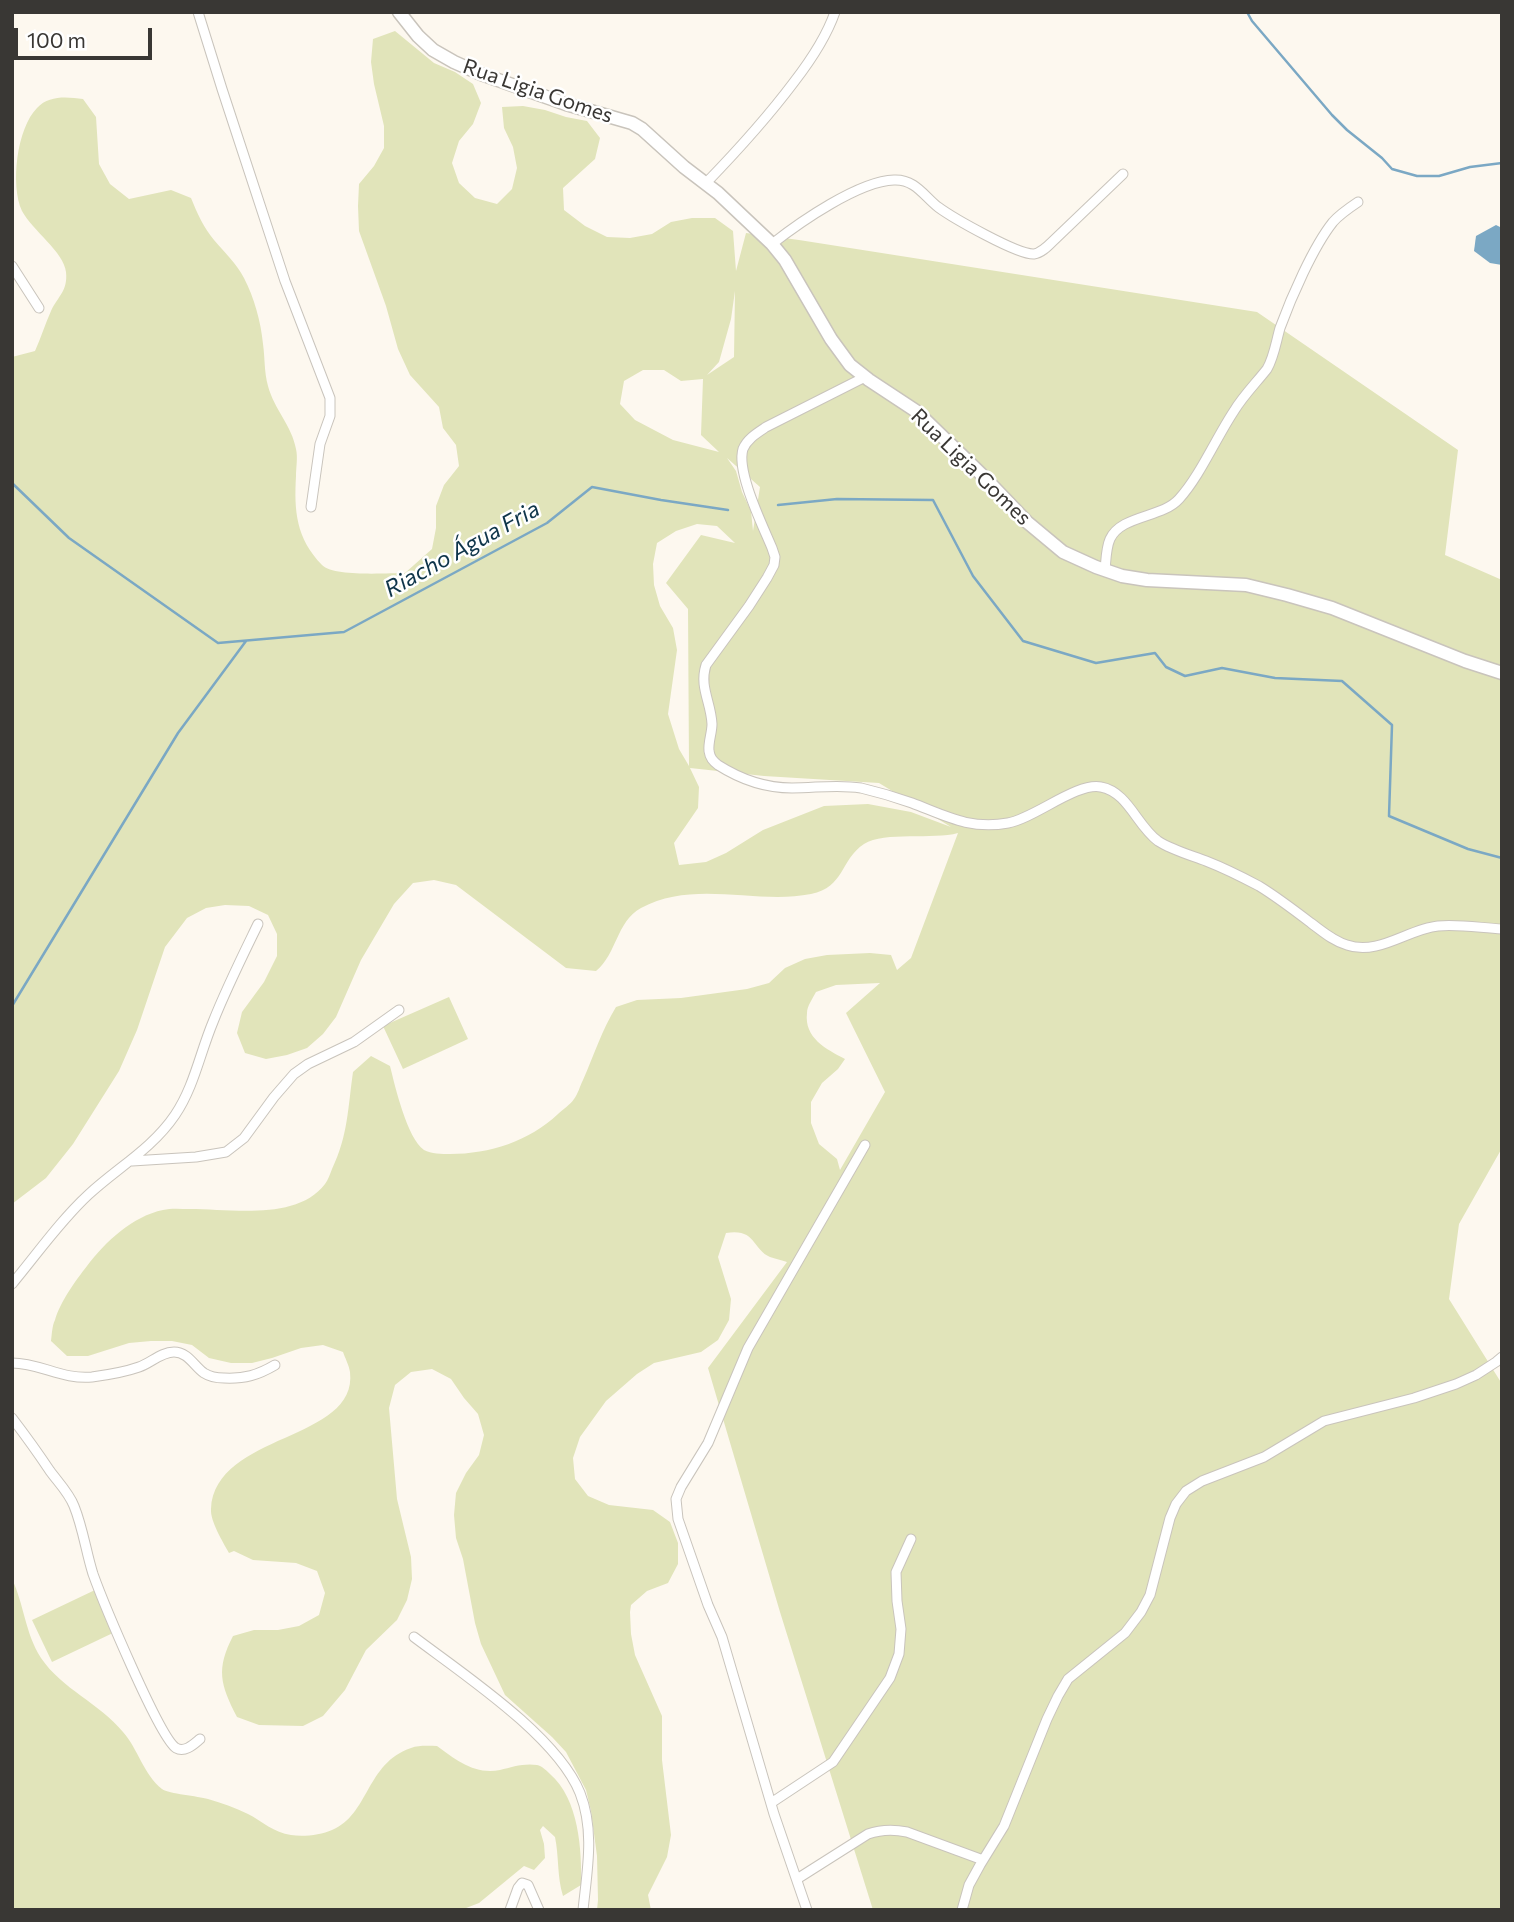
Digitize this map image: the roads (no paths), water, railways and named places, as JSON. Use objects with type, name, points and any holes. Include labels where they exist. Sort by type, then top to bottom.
[{"type":"street","points":[[198,12],[285,281],[330,398],[330,416],[320,444],[311,507]]},
{"type":"street","name":"Rua Ligia Gomes","points":[[399,12],[425,43],[454,62],[566,104],[632,123],[642,129],[772,244],[785,260],[831,339],[850,365],[916,411],[1027,522],[1063,552],[1122,576],[1147,580],[1246,585],[1287,595],[1332,608],[1502,673]]},
{"type":"street","points":[[706,183],[776,107],[825,38],[835,12]]},
{"type":"street","points":[[772,244],[836,202],[875,183],[894,180],[915,185],[942,209],[1004,244],[1034,254],[1042,251],[1123,174]]},
{"type":"street","points":[[1105,570],[1107,548],[1115,532],[1124,525],[1171,506],[1188,486],[1234,410],[1271,362],[1280,328],[1322,239],[1334,221],[1358,202]]},
{"type":"street","points":[[12,266],[39,308]]},
{"type":"street","points":[[865,377],[766,427],[751,437],[743,449],[745,478],[775,557],[767,578],[706,665],[702,675],[712,717],[709,753],[712,760],[764,785],[795,788],[830,785],[857,788],[911,803],[954,821],[979,824],[1009,823],[1077,791],[1102,787],[1122,798],[1154,838],[1164,845],[1216,865],[1258,886],[1346,945],[1372,946],[1439,926],[1502,929]]},
{"type":"street","points":[[12,1284],[85,1198],[132,1161],[156,1139],[174,1117],[187,1094],[213,1021],[258,924]]},
{"type":"street","points":[[132,1161],[196,1157],[226,1152],[244,1138],[293,1074],[354,1042],[399,1010]]},
{"type":"street","points":[[807,1910],[771,1803],[722,1637],[678,1519],[676,1499],[708,1443],[748,1348],[865,1145]]},
{"type":"street","points":[[12,1363],[26,1364],[72,1377],[90,1377],[140,1367],[172,1352],[189,1358],[208,1376],[240,1379],[252,1377],[275,1364]]},
{"type":"street","points":[[962,1910],[969,1885],[1004,1826],[1047,1719],[1068,1679],[1125,1633],[1141,1612],[1150,1595],[1170,1518],[1186,1491],[1202,1481],[1264,1457],[1324,1420],[1414,1398],[1456,1384],[1486,1369],[1502,1357]]},
{"type":"street","points":[[12,1418],[74,1506],[86,1551],[104,1601],[163,1730],[175,1747],[180,1749],[188,1748],[200,1740]]},
{"type":"street","points":[[771,1803],[832,1762],[890,1678],[899,1654],[901,1629],[896,1572],[911,1539]]},
{"type":"street","points":[[414,1637],[520,1719],[569,1773],[580,1793],[589,1833],[583,1910]]},
{"type":"street","points":[[797,1879],[879,1830],[907,1832],[983,1860]]},
{"type":"street","points":[[510,1910],[522,1883],[528,1885],[539,1910]]},
{"type":"water","points":[[1496,225],[1502,228],[1502,265],[1490,263],[1474,251],[1476,236]]},
{"type":"waterway","points":[[1247,12],[1332,115],[1392,169],[1417,176],[1439,176],[1470,167],[1502,163]]},
{"type":"waterway","name":"Riacho Água Fria","points":[[12,483],[69,538],[218,643],[344,632],[547,523],[592,487],[728,510]]},
{"type":"waterway","name":"Riacho Água Fria","points":[[778,505],[837,499],[933,500],[973,576],[1023,641],[1096,663],[1155,653],[1166,667],[1185,676],[1222,668],[1275,678],[1342,681],[1392,725],[1389,816],[1468,849],[1502,858]]},
{"type":"waterway","name":"Riacho Água Fria","points":[[12,1006],[178,733],[246,641]]}]
